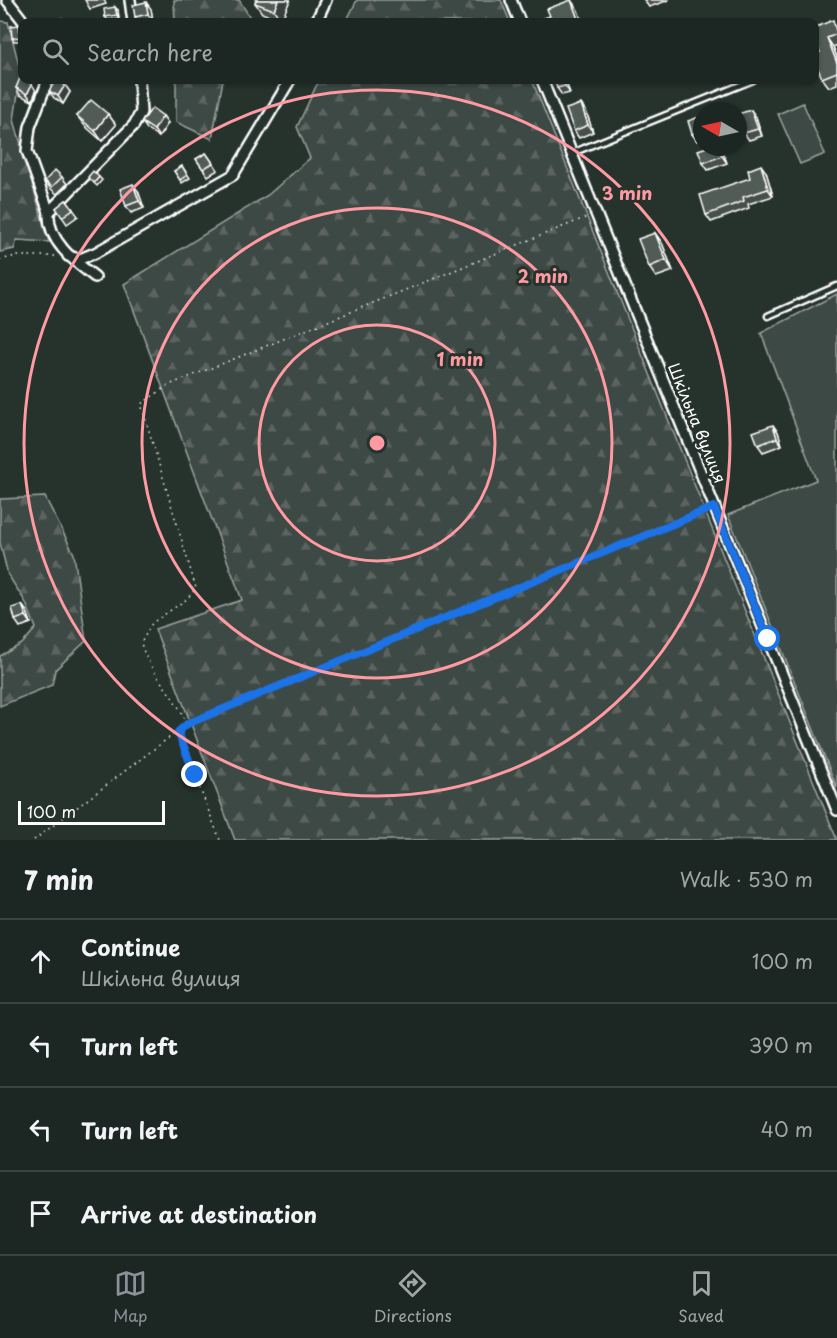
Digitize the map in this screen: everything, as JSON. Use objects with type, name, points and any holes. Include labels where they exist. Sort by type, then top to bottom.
[{"type":"street","points":[[7,0],[21,18]]},
{"type":"street","points":[[130,0],[132,18]]},
{"type":"street","points":[[318,18],[326,0]]},
{"type":"street","points":[[511,0],[518,18]]},
{"type":"street","points":[[46,84],[30,127],[27,151],[49,212],[48,224],[68,256],[95,277]]},
{"type":"street","points":[[49,212],[134,125],[141,112],[139,84]]},
{"type":"street","points":[[68,256],[80,259],[95,253],[233,175],[288,84]]},
{"type":"street","name":"Шкільна вулиця","points":[[544,84],[837,810]]},
{"type":"lane","points":[[572,153],[743,84]]},
{"type":"lane","points":[[768,316],[837,286]]},
{"type":"path","points":[[187,724],[182,712],[144,656],[141,643],[152,623],[187,599],[196,588],[141,404],[169,386],[596,214]]},
{"type":"path","points":[[0,260],[16,256],[68,256]]},
{"type":"path","points":[[34,840],[187,724],[714,507]]},
{"type":"path","points":[[178,732],[220,840]]},
{"type":"green space","points":[[174,0],[239,0],[250,18],[175,18]]},
{"type":"green space","points":[[357,0],[501,0],[508,18],[348,18]]},
{"type":"green space","points":[[0,21],[8,22],[18,61],[19,84],[14,120],[49,242],[17,240],[14,249],[0,252]]},
{"type":"green space","points":[[176,84],[222,84],[212,139],[176,122]]},
{"type":"green space","points":[[317,84],[534,84],[837,840],[235,840],[155,629],[242,600],[124,284],[268,195],[310,158],[297,127]]},
{"type":"green space","points":[[803,103],[825,154],[800,164],[778,114]]},
{"type":"green space","points":[[837,294],[837,788],[728,515],[816,480],[761,333]]},
{"type":"green space","points":[[45,497],[74,554],[86,641],[55,670],[52,685],[0,706],[0,656],[22,644],[36,628],[25,601],[8,575],[0,543],[0,499]]},
{"type":"building","points":[[256,0],[278,0],[274,10],[255,3]]},
{"type":"building","points":[[571,0],[578,18],[544,18],[550,16],[547,9]]},
{"type":"building","points":[[146,2],[148,14],[135,17],[133,5]]},
{"type":"building","points":[[115,7],[117,15],[105,17],[104,9]]},
{"type":"building","points":[[833,20],[837,34],[827,38],[837,63],[837,72],[822,78],[819,71],[819,26]]},
{"type":"building","points":[[18,25],[18,37],[12,38],[11,26]]},
{"type":"building","points":[[18,83],[32,84],[27,94],[16,88]]},
{"type":"building","points":[[53,84],[65,85],[58,96],[49,91]]},
{"type":"building","points":[[556,84],[564,84],[565,86],[557,88]]},
{"type":"building","points":[[91,100],[108,114],[95,131],[77,116]]},
{"type":"building","points":[[581,104],[588,125],[574,131],[566,109]]},
{"type":"building","points":[[152,108],[163,116],[154,130],[142,122]]},
{"type":"building","points":[[751,110],[758,129],[747,132],[747,111]]},
{"type":"building","points":[[693,119],[692,134],[688,121]]},
{"type":"building","points":[[206,153],[213,163],[203,169],[196,159]]},
{"type":"building","points":[[700,156],[722,156],[703,163]]},
{"type":"building","points":[[761,165],[768,189],[743,197],[744,201],[706,215],[700,195],[750,178],[748,170]]},
{"type":"building","points":[[182,166],[187,175],[180,180],[174,171]]},
{"type":"building","points":[[55,170],[62,177],[52,187],[45,181]]},
{"type":"building","points":[[93,171],[99,177],[94,183],[88,177]]},
{"type":"building","points":[[133,184],[139,201],[126,206],[120,189]]},
{"type":"building","points":[[66,200],[73,209],[62,217],[56,208]]},
{"type":"building","points":[[655,233],[666,260],[649,267],[638,239]]},
{"type":"building","points":[[773,425],[777,438],[758,445],[753,432]]},
{"type":"building","points":[[22,605],[26,616],[15,620],[12,608]]},
{"type":"route","points":[[195,775],[178,732],[187,724],[714,507],[768,639]]}]
